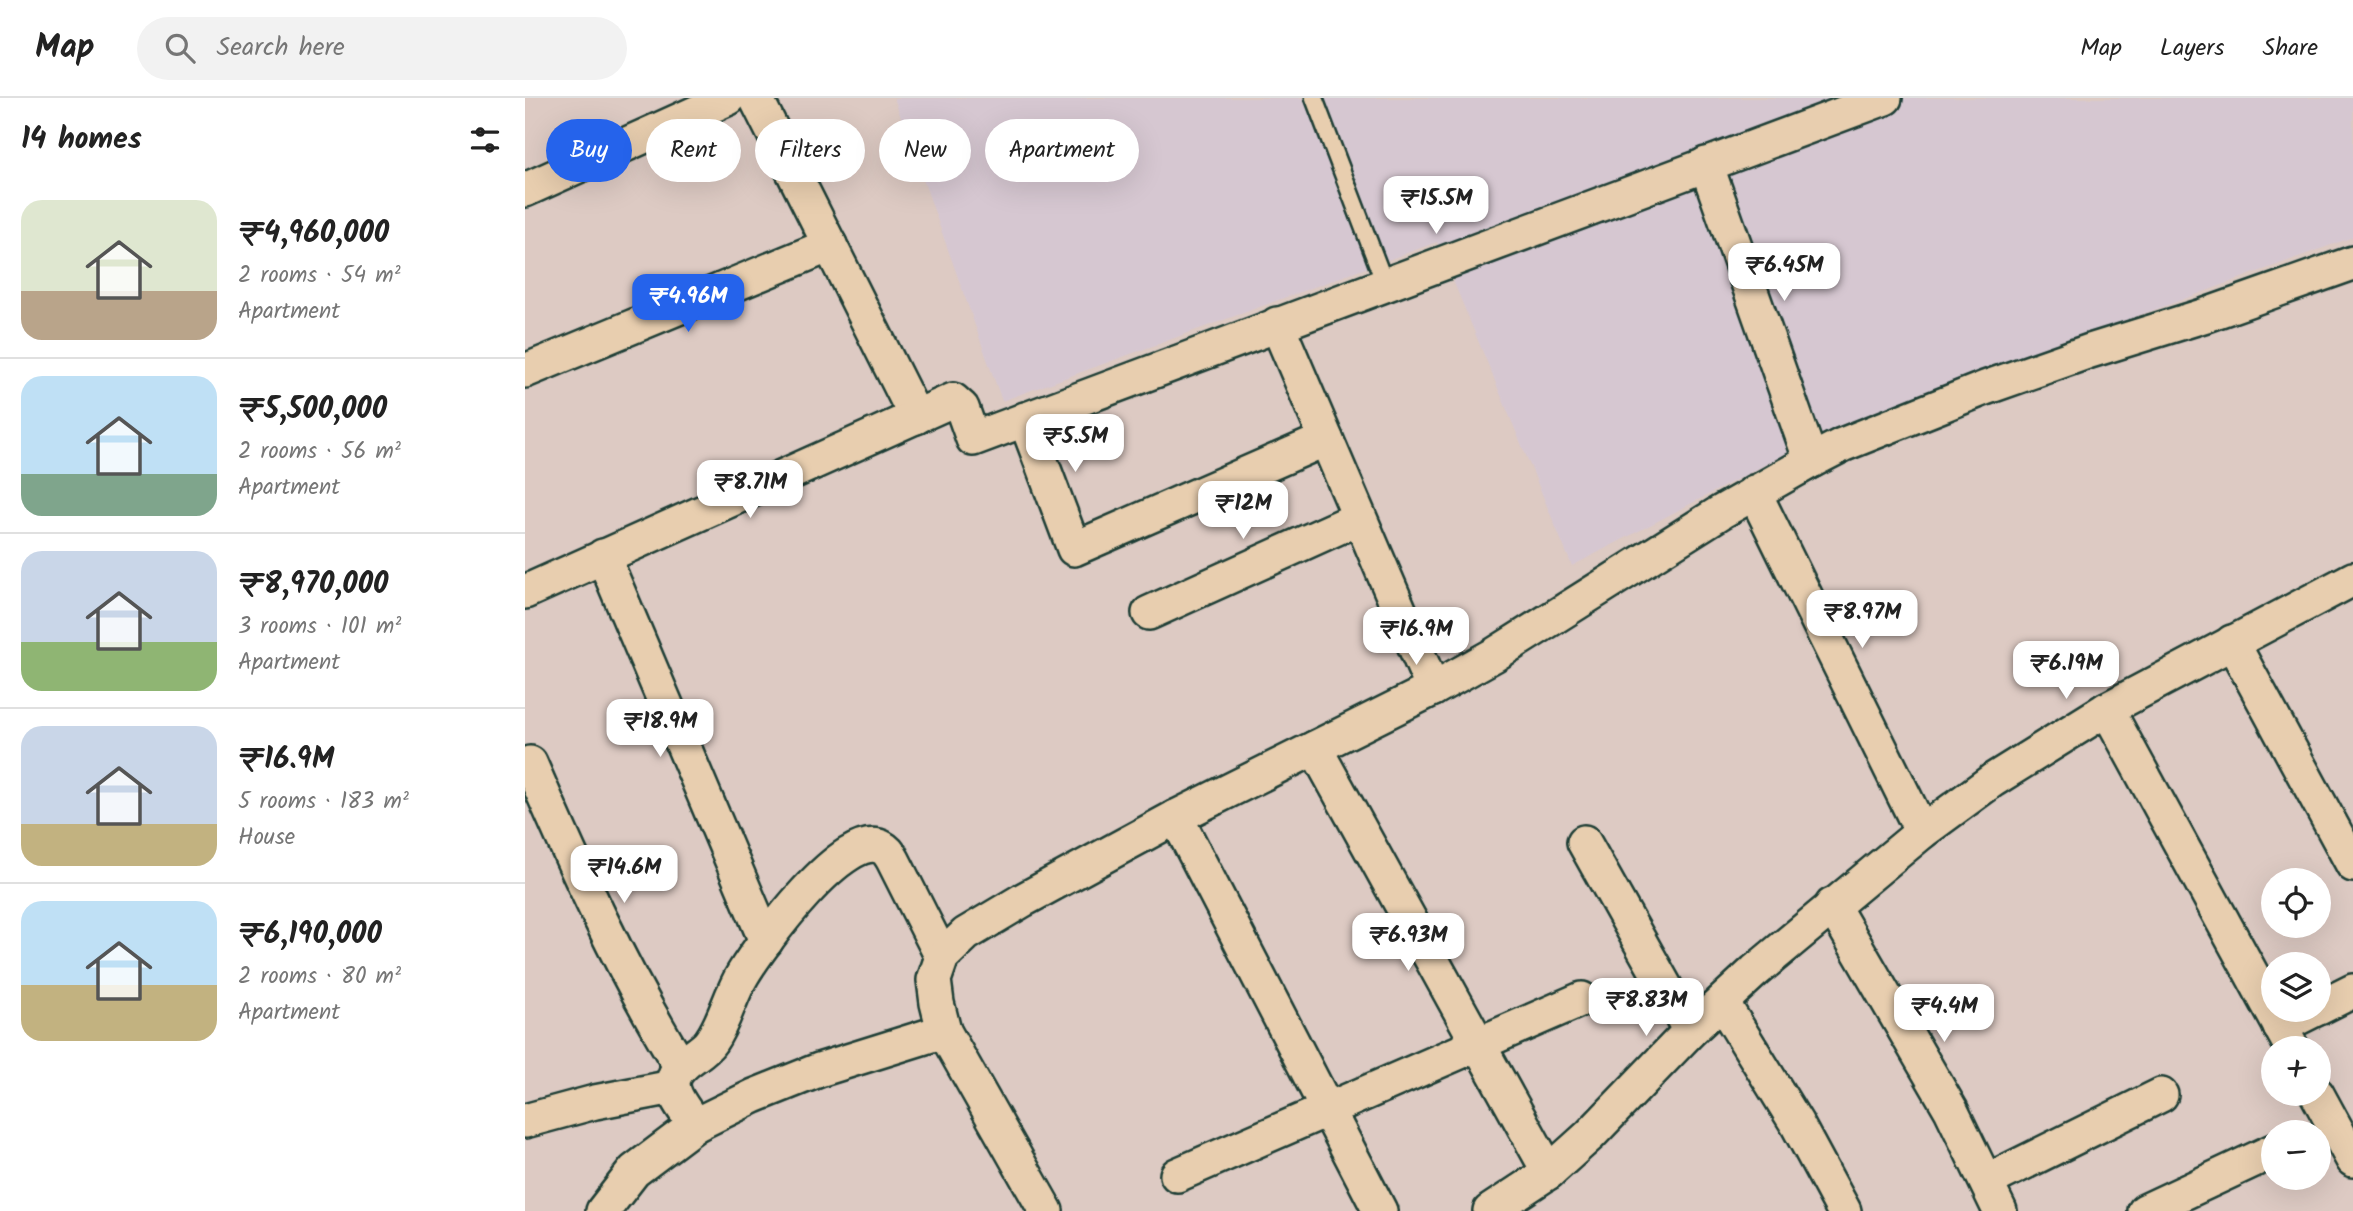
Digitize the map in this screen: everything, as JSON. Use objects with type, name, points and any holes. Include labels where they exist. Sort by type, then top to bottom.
[{"type":"street","points":[[525,190],[729,98]]},
{"type":"street","points":[[756,98],[916,417]]},
{"type":"street","points":[[525,592],[953,400],[962,408],[974,439],[1885,98]]},
{"type":"street","points":[[1706,164],[1811,461]]},
{"type":"street","points":[[525,371],[830,245]]},
{"type":"street","points":[[1034,1207],[944,1031],[936,1003],[934,980],[942,957],[966,934],[1176,817],[1433,689],[1754,492],[1842,445],[1985,388],[2353,263]]},
{"type":"street","points":[[1277,324],[1433,689]]},
{"type":"street","points":[[1025,419],[1074,549],[1326,439]]},
{"type":"street","points":[[1754,492],[1922,832]]},
{"type":"street","points":[[1149,613],[1359,518]]},
{"type":"street","points":[[603,556],[766,941]]},
{"type":"street","points":[[1490,1211],[1549,1172],[1591,1135],[1690,1031],[1832,905],[1922,832],[1993,780],[2107,709],[2353,579]]},
{"type":"street","points":[[2232,642],[2353,865]]},
{"type":"street","points":[[2107,709],[2285,1036]]},
{"type":"street","points":[[1315,748],[1549,1172]]},
{"type":"street","points":[[530,763],[605,928],[657,1029],[677,1077],[677,1097],[695,1125]]},
{"type":"street","points":[[1176,817],[1380,1211]]},
{"type":"street","points":[[1584,842],[1690,1031]]},
{"type":"street","points":[[525,1121],[677,1077],[709,1044],[743,973],[807,889],[848,854],[861,847],[884,848],[893,860],[942,957]]},
{"type":"street","points":[[1832,905],[1951,1110],[2000,1211]]},
{"type":"street","points":[[2331,1002],[2353,991]]},
{"type":"street","points":[[1177,1175],[1581,999]]},
{"type":"street","points":[[1722,1002],[1797,1124],[1844,1211]]},
{"type":"street","points":[[2287,1036],[2303,1022]]},
{"type":"street","points":[[603,1211],[634,1171],[695,1125],[754,1096],[818,1070],[944,1031]]},
{"type":"street","points":[[1987,1181],[2161,1095]]},
{"type":"street","points":[[2331,1137],[2353,1160]]},
{"type":"street","points":[[2145,1211],[2261,1157]]},
{"type":"lane","points":[[1314,98],[1385,284]]},
{"type":"shaded area","points":[[894,98],[2353,98],[2353,237],[1843,424],[1572,566],[1437,242],[1002,401],[924,182],[971,182],[971,119],[901,119]]}]
